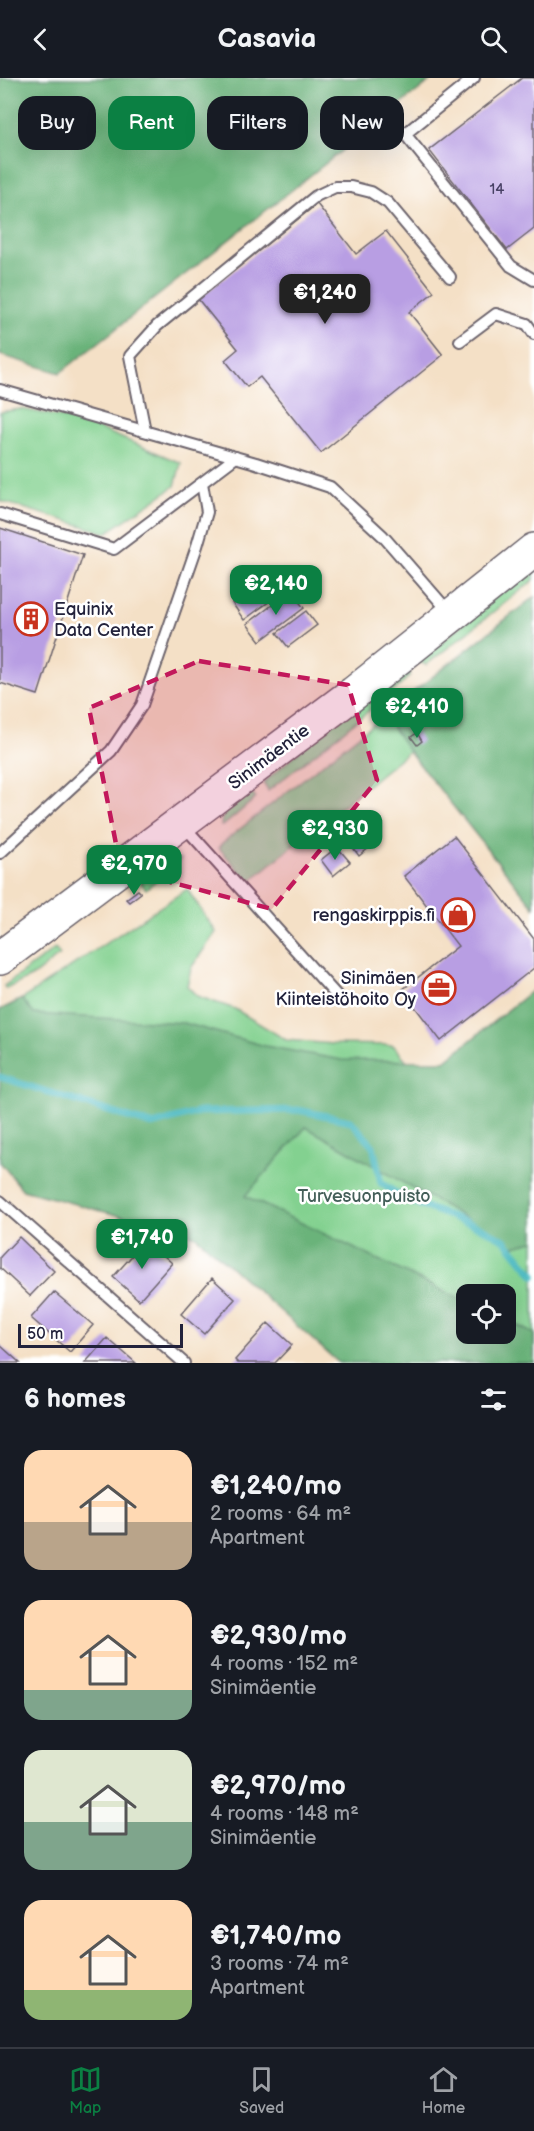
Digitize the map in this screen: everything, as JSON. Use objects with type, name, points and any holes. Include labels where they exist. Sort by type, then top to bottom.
[{"type":"main road","name":"Sinimäentie","points":[[0,958],[354,693],[534,550]]},
{"type":"lane","points":[[474,78],[405,134],[511,266],[534,280]]},
{"type":"lane","points":[[145,431],[130,356],[157,326],[316,196],[335,187],[351,187],[380,197],[388,203],[450,277]]},
{"type":"lane","points":[[460,341],[496,314],[527,324],[534,334]]},
{"type":"lane","points":[[0,390],[330,487],[383,536],[453,615]]},
{"type":"lane","points":[[0,514],[114,549],[236,458]]},
{"type":"lane","points":[[0,853],[111,750],[142,705],[207,512],[202,483]]},
{"type":"lane","points":[[181,822],[336,996]]},
{"type":"lane","points":[[0,1201],[183,1363]]},
{"type":"highlighted area","points":[[199,661],[348,685],[377,780],[272,909],[121,869],[89,708]]},
{"type":"green space","points":[[0,78],[434,78],[404,102],[404,96],[320,96],[320,150],[343,150],[60,373],[0,355]]},
{"type":"green space","points":[[21,409],[79,420],[181,463],[175,486],[106,533],[0,501],[0,412]]},
{"type":"green space","points":[[534,562],[534,580],[426,665],[419,662]]},
{"type":"green space","points":[[534,597],[534,907],[409,751],[249,882],[219,848],[221,844]]},
{"type":"green space","points":[[534,597],[534,907],[409,751],[384,715]]},
{"type":"green space","points":[[410,670],[410,675],[400,686],[268,791],[263,783],[328,726],[365,698]]},
{"type":"green space","points":[[251,792],[256,798],[221,826],[227,809]]},
{"type":"green space","points":[[181,859],[146,889],[141,883],[157,860]]},
{"type":"green space","name":"Turvesuonpuisto","points":[[187,889],[216,932],[191,968],[187,986],[197,996],[235,1009],[286,1040],[333,1044],[393,1045],[407,1061],[445,1061],[534,989],[534,1363],[339,1363],[196,1236],[23,1190],[0,1162],[0,1010],[22,999]]},
{"type":"green space","points":[[55,949],[60,955],[33,976],[6,989],[4,986]]},
{"type":"green space","name":"Turvesuonpuisto","points":[[534,989],[534,1241],[514,1246],[306,1127],[245,1196],[456,1297],[456,1344],[516,1344],[516,1325],[534,1334],[534,1363],[339,1363],[196,1236],[23,1190],[0,1162],[0,1010],[22,999],[34,1014],[184,1023],[265,1046],[342,1060],[445,1061]]},
{"type":"building","points":[[522,78],[534,78],[534,229],[507,250],[429,150]]},
{"type":"building","points":[[317,204],[356,254],[386,231],[434,292],[409,312],[443,355],[321,453],[260,377],[247,387],[225,360],[238,349],[198,299]]},
{"type":"building","name":"Equinix Data Center","points":[[0,528],[83,555],[38,695],[0,683]]},
{"type":"building","points":[[276,570],[289,587],[244,620],[232,603]]},
{"type":"building","points":[[291,591],[304,608],[260,641],[247,624]]},
{"type":"building","points":[[306,611],[317,625],[288,647],[277,633]]},
{"type":"building","points":[[417,733],[422,741],[417,745],[411,737]]},
{"type":"building","points":[[367,833],[375,843],[359,856],[351,845]]},
{"type":"building","points":[[454,836],[534,939],[534,968],[441,1041],[402,990],[458,946],[404,876]]},
{"type":"building","points":[[337,847],[350,862],[333,876],[321,860]]},
{"type":"building","points":[[138,890],[141,893],[129,902],[126,899]]},
{"type":"building","points":[[19,1237],[54,1271],[30,1296],[0,1268],[0,1257]]},
{"type":"building","points":[[146,1240],[172,1263],[139,1300],[113,1277]]},
{"type":"building","points":[[212,1278],[235,1299],[204,1334],[181,1314]]},
{"type":"building","points":[[54,1292],[93,1325],[70,1352],[31,1318]]},
{"type":"building","points":[[268,1323],[292,1345],[275,1363],[238,1363],[235,1360]]},
{"type":"building","points":[[107,1338],[136,1363],[85,1363]]},
{"type":"building","points":[[0,1345],[20,1363],[0,1363]]},
{"type":"waterway","points":[[0,1077],[152,1125],[199,1112],[298,1110],[351,1121],[373,1146],[381,1183],[406,1200],[482,1228],[505,1240],[534,1275]]},
{"type":"place","name":"Equinix Data Center","points":[[31,619]]},
{"type":"place","name":"rengaskirppis.fi","points":[[458,915]]},
{"type":"place","name":"Sinimäen Kiinteistöhoito Oy","points":[[439,988]]}]
